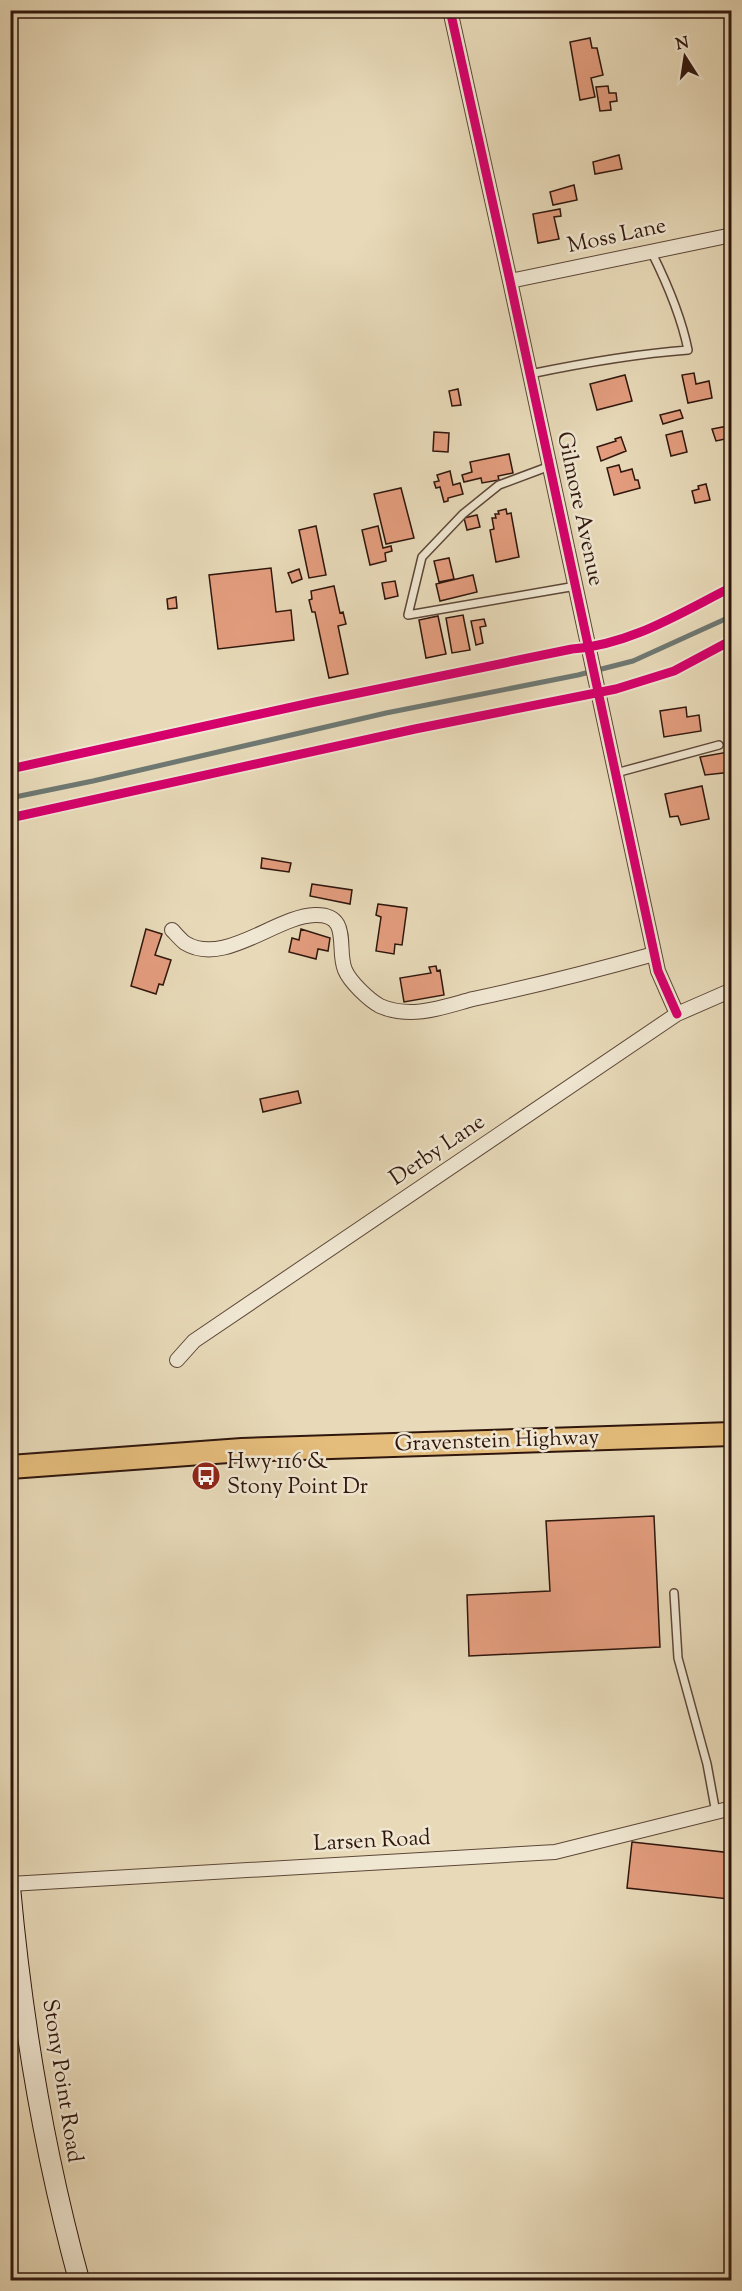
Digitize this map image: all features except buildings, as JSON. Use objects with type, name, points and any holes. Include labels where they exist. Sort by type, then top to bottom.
[{"type":"main road","name":"Gravenstein Highway","points":[[10,1467],[253,1449],[732,1434]]},
{"type":"main road","name":"Stony Point Road","points":[[10,1885],[14,1931],[35,2082],[49,2162],[79,2280]]},
{"type":"street","name":"Gilmore Avenue","points":[[450,10],[654,954],[658,971],[677,1014]]},
{"type":"street","name":"Moss Lane","points":[[510,281],[732,235]]},
{"type":"street","points":[[172,930],[183,942],[193,946],[220,947],[237,943],[299,918],[314,915],[328,916],[334,920],[339,930],[345,970],[363,993],[380,1005],[396,1011],[412,1012],[545,984],[654,954]]},
{"type":"street","name":"Derby Lane","points":[[177,1360],[194,1341],[677,1014],[732,990]]},
{"type":"street","name":"Larsen Road","points":[[10,1885],[555,1852],[732,1808]]},
{"type":"lane","points":[[530,374],[655,352],[688,350],[684,330],[669,286],[651,252]]},
{"type":"lane","points":[[550,466],[500,485],[455,523],[422,557],[408,615],[576,586]]},
{"type":"lane","points":[[616,773],[719,745]]},
{"type":"lane","points":[[674,1593],[678,1658],[707,1764],[716,1813]]},
{"type":"waterway","points":[[10,798],[386,713],[578,675],[633,661],[732,616]]},
{"type":"cycle path","points":[[450,10],[658,971],[677,1014]]},
{"type":"cycle path","points":[[10,769],[315,702],[614,641],[674,617],[732,587]]},
{"type":"cycle path","points":[[10,818],[415,729],[616,689],[674,671],[732,640]]},
{"type":"place","name":"Hwy 116 & Stony Point Dr","points":[[206,1476]]}]
